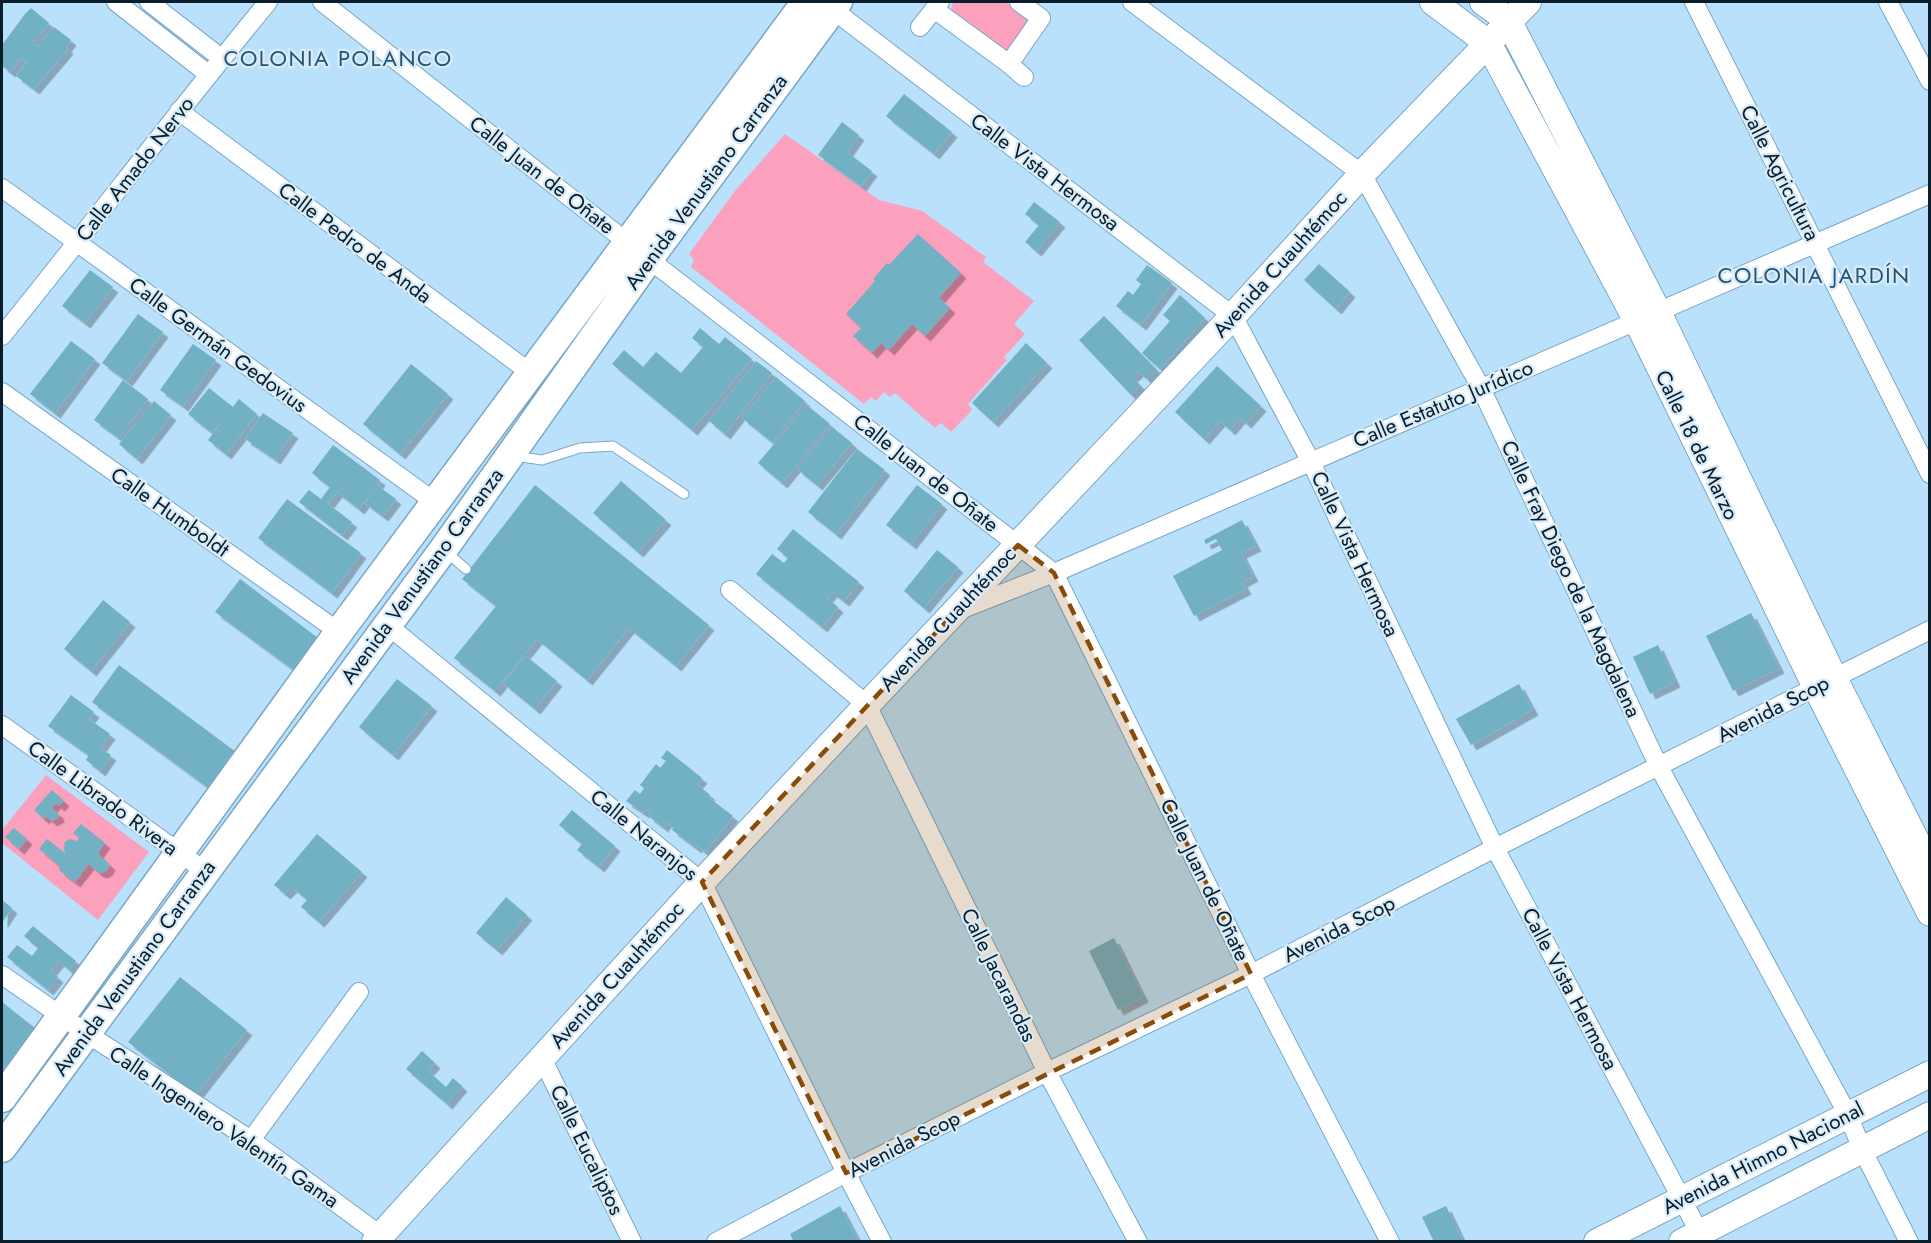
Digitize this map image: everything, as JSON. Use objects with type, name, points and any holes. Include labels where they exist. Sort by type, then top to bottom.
[{"type":"main road","name":"Avenida Venustiano Carranza","points":[[2,1098],[435,502],[532,374],[638,251],[826,4]]},
{"type":"main road","name":"Avenida Venustiano Carranza","points":[[2,1148],[510,456],[638,251]]},
{"type":"street","points":[[116,2],[208,74]]},
{"type":"street","points":[[149,2],[221,58]]},
{"type":"street","name":"Calle Amado Nervo","points":[[2,336],[208,74],[268,2]]},
{"type":"street","name":"Calle Juan de Oñate","points":[[322,2],[638,251],[1054,573],[1251,974],[1390,1242]]},
{"type":"street","points":[[1009,64],[1041,18],[1019,2]]},
{"type":"street","name":"Calle Fray Diego de la Magdalena","points":[[1132,2],[1362,174],[1481,388],[1659,766],[1848,1115],[1862,1149],[1909,1242]]},
{"type":"street","name":"Calle 18 de Marzo","points":[[1433,2],[1488,42],[1647,316]]},
{"type":"street","name":"Calle 18 de Marzo","points":[[1483,2],[1508,20],[1647,316],[1825,683],[1929,913]]},
{"type":"street","name":"Avenida Cuauhtémoc","points":[[379,1239],[702,882],[1233,316],[1362,174],[1508,20],[1528,2]]},
{"type":"street","name":"Calle Agricultura","points":[[1694,2],[1929,474]]},
{"type":"street","points":[[1888,2],[1929,81]]},
{"type":"street","name":"Calle Vista Hermosa","points":[[826,4],[1233,316],[1311,462],[1496,848],[1682,1199],[1695,1238]]},
{"type":"street","points":[[920,27],[937,5],[1023,77]]},
{"type":"street","name":"Calle Pedro de Anda","points":[[179,111],[532,374]]},
{"type":"street","name":"Calle Germán Gedovius","points":[[2,188],[435,502]]},
{"type":"street","name":"Calle Estatuto Jurídico","points":[[956,611],[1054,573],[1929,194]]},
{"type":"street","name":"Calle Humboldt","points":[[2,392],[339,632]]},
{"type":"street","points":[[730,590],[867,705]]},
{"type":"street","name":"Calle Naranjos","points":[[386,624],[702,882],[882,1242]]},
{"type":"street","name":"Avenida Scop","points":[[716,1242],[846,1173],[1047,1072],[1251,974],[1929,630]]},
{"type":"street","name":"Calle 18 de Marzo","points":[[1825,683],[1929,868]]},
{"type":"street","name":"Calle Jacarandas","points":[[867,705],[1047,1072],[1138,1242]]},
{"type":"street","name":"Calle Librado Rivera","points":[[2,725],[205,871]]},
{"type":"street","name":"Calle Ingeniero Valentín Gama","points":[[2,975],[86,1033],[251,1140],[379,1239]]},
{"type":"street","points":[[251,1140],[359,992]]},
{"type":"street","name":"Calle Eucaliptos","points":[[542,1058],[632,1242]]},
{"type":"street","name":"Avenida Himno Nacional","points":[[1597,1242],[1929,1074]]},
{"type":"street","name":"Avenida Himno Nacional","points":[[1695,1238],[1929,1115]]},
{"type":"lane","points":[[510,456],[542,460],[580,448],[613,446],[684,494]]},
{"type":"lane","points":[[443,550],[466,569]]},
{"type":"highlighted area","points":[[1018,545],[1054,573],[1251,974],[846,1173],[702,882]]},
{"type":"shaded area","points":[[953,2],[1006,2],[1029,20],[1011,49],[1003,52],[951,11]]},
{"type":"shaded area","points":[[785,134],[879,200],[922,211],[986,257],[983,262],[1034,301],[1014,324],[1025,334],[1004,357],[1007,360],[968,404],[972,410],[951,432],[941,423],[935,428],[895,393],[890,397],[884,392],[876,401],[871,397],[864,404],[691,267],[694,260],[689,254],[735,191]]},
{"type":"shaded area","points":[[46,775],[149,852],[98,920],[2,843],[2,830]]},
{"type":"building","points":[[31,8],[49,23],[33,43],[38,47],[54,27],[71,40],[66,47],[68,49],[34,89],[16,76],[27,62],[21,58],[10,72],[2,66],[2,45]]},
{"type":"building","points":[[904,94],[952,132],[934,154],[886,116]]},
{"type":"building","points":[[842,122],[859,135],[847,152],[872,171],[861,186],[818,155]]},
{"type":"building","points":[[1034,202],[1060,222],[1036,251],[1025,242],[1039,225],[1025,214]]},
{"type":"building","points":[[918,234],[961,273],[939,298],[950,308],[925,336],[912,324],[889,350],[881,343],[872,353],[853,336],[861,328],[846,314],[875,281],[873,279],[887,263],[889,265]]},
{"type":"building","points":[[1319,264],[1350,292],[1336,309],[1304,280]]},
{"type":"building","points":[[1147,265],[1172,283],[1141,325],[1116,306],[1128,291],[1133,295],[1141,284],[1136,280]]},
{"type":"building","points":[[90,270],[113,287],[85,323],[62,306]]},
{"type":"building","points":[[1180,295],[1205,318],[1160,369],[1142,353],[1170,321],[1163,315]]},
{"type":"building","points":[[138,314],[163,332],[127,381],[102,363]]},
{"type":"building","points":[[1104,316],[1156,369],[1146,379],[1139,371],[1132,377],[1140,385],[1131,395],[1079,340]]},
{"type":"building","points":[[700,328],[719,344],[725,337],[752,359],[692,430],[612,364],[624,350],[643,367],[656,352],[681,373],[703,347],[692,338]]},
{"type":"building","points":[[71,341],[95,359],[55,413],[30,394]]},
{"type":"building","points":[[1026,343],[1047,363],[993,422],[972,403]]},
{"type":"building","points":[[193,344],[216,360],[183,406],[160,390]]},
{"type":"building","points":[[756,361],[772,373],[725,434],[709,421]]},
{"type":"building","points":[[411,364],[448,394],[400,454],[363,424]]},
{"type":"building","points":[[1217,366],[1261,406],[1246,423],[1240,418],[1230,430],[1220,421],[1204,439],[1175,412]]},
{"type":"building","points":[[776,377],[805,401],[772,442],[742,418]]},
{"type":"building","points":[[123,380],[148,399],[119,438],[94,420]]},
{"type":"building","points":[[209,388],[233,407],[239,399],[257,414],[226,454],[208,440],[227,415],[212,433],[188,414]]},
{"type":"building","points":[[154,401],[171,415],[137,459],[119,444]]},
{"type":"building","points":[[807,405],[830,424],[782,483],[758,463]]},
{"type":"building","points":[[263,413],[293,433],[275,459],[245,439]]},
{"type":"building","points":[[832,427],[852,443],[817,485],[797,469]]},
{"type":"building","points":[[333,445],[380,480],[377,485],[396,499],[383,516],[365,503],[376,487],[359,509],[337,492],[328,504],[352,522],[342,535],[299,502],[309,490],[321,499],[330,487],[312,473]]},
{"type":"building","points":[[857,449],[885,470],[836,534],[808,512]]},
{"type":"building","points":[[621,481],[666,520],[638,552],[593,513]]},
{"type":"building","points":[[535,485],[709,625],[676,666],[629,628],[587,680],[537,639],[495,691],[454,658],[496,606],[462,579]]},
{"type":"building","points":[[917,485],[942,504],[911,544],[886,525]]},
{"type":"building","points":[[287,499],[361,553],[332,593],[258,538]]},
{"type":"building","points":[[1242,520],[1256,546],[1241,553],[1253,576],[1242,582],[1246,589],[1194,616],[1173,576],[1222,550],[1216,539],[1206,544],[1204,540]]},
{"type":"building","points":[[793,529],[859,582],[844,601],[832,592],[827,598],[838,607],[822,627],[756,574],[772,554],[784,563],[788,558],[777,549]]},
{"type":"building","points":[[937,550],[958,567],[924,608],[904,591]]},
{"type":"building","points":[[240,579],[318,638],[294,670],[215,612]]},
{"type":"building","points":[[103,600],[130,622],[91,671],[64,649]]},
{"type":"building","points":[[1751,613],[1779,668],[1733,691],[1706,636]]},
{"type":"building","points":[[1658,645],[1675,682],[1650,694],[1633,657]]},
{"type":"building","points":[[526,656],[557,681],[535,709],[503,683]]},
{"type":"building","points":[[119,665],[236,752],[209,788],[92,702]]},
{"type":"building","points":[[397,679],[432,706],[393,755],[359,727]]},
{"type":"building","points":[[1519,684],[1533,710],[1471,745],[1456,719]]},
{"type":"building","points":[[71,695],[94,712],[89,719],[110,734],[100,748],[111,755],[100,771],[86,760],[89,755],[48,726]]},
{"type":"building","points":[[667,750],[702,778],[697,784],[710,795],[708,797],[733,816],[705,852],[672,830],[674,828],[666,822],[663,827],[648,816],[651,812],[647,809],[644,813],[626,801],[635,790],[640,794],[644,788],[640,785],[656,764],[660,768],[666,761],[661,758]]},
{"type":"building","points":[[52,790],[64,801],[59,806],[56,803],[51,808],[58,813],[59,817],[52,821],[46,816],[44,819],[34,810]]},
{"type":"building","points":[[572,810],[615,846],[599,867],[577,850],[582,844],[559,825]]},
{"type":"building","points":[[81,824],[105,843],[98,853],[110,865],[103,873],[98,872],[89,864],[75,882],[59,870],[60,866],[39,849],[47,839],[65,853],[65,842],[70,839],[77,841],[79,838],[73,833]]},
{"type":"building","points":[[14,828],[27,839],[19,849],[5,837]]},
{"type":"building","points":[[317,834],[362,872],[319,922],[301,907],[307,900],[292,887],[285,894],[274,885]]},
{"type":"building","points":[[506,897],[527,915],[497,950],[476,933]]},
{"type":"building","points":[[2,900],[12,908],[2,923]]},
{"type":"building","points":[[33,926],[76,961],[69,970],[59,961],[51,971],[58,977],[48,990],[7,957],[17,945],[32,956],[38,948],[24,936]]},
{"type":"building","points":[[1114,938],[1143,997],[1118,1010],[1089,951]]},
{"type":"building","points":[[180,977],[247,1030],[196,1095],[128,1042]]},
{"type":"building","points":[[2,1002],[35,1028],[2,1071]]},
{"type":"building","points":[[422,1051],[435,1063],[428,1071],[446,1087],[453,1078],[462,1086],[447,1104],[406,1069]]},
{"type":"building","points":[[840,1206],[859,1242],[794,1242],[790,1234]]},
{"type":"building","points":[[1446,1206],[1463,1242],[1434,1242],[1422,1217]]},
{"type":"district","name":"COLONIA POLANCO","points":[[338,58]]},
{"type":"district","name":"COLONIA JARDÍN","points":[[1814,275]]}]
